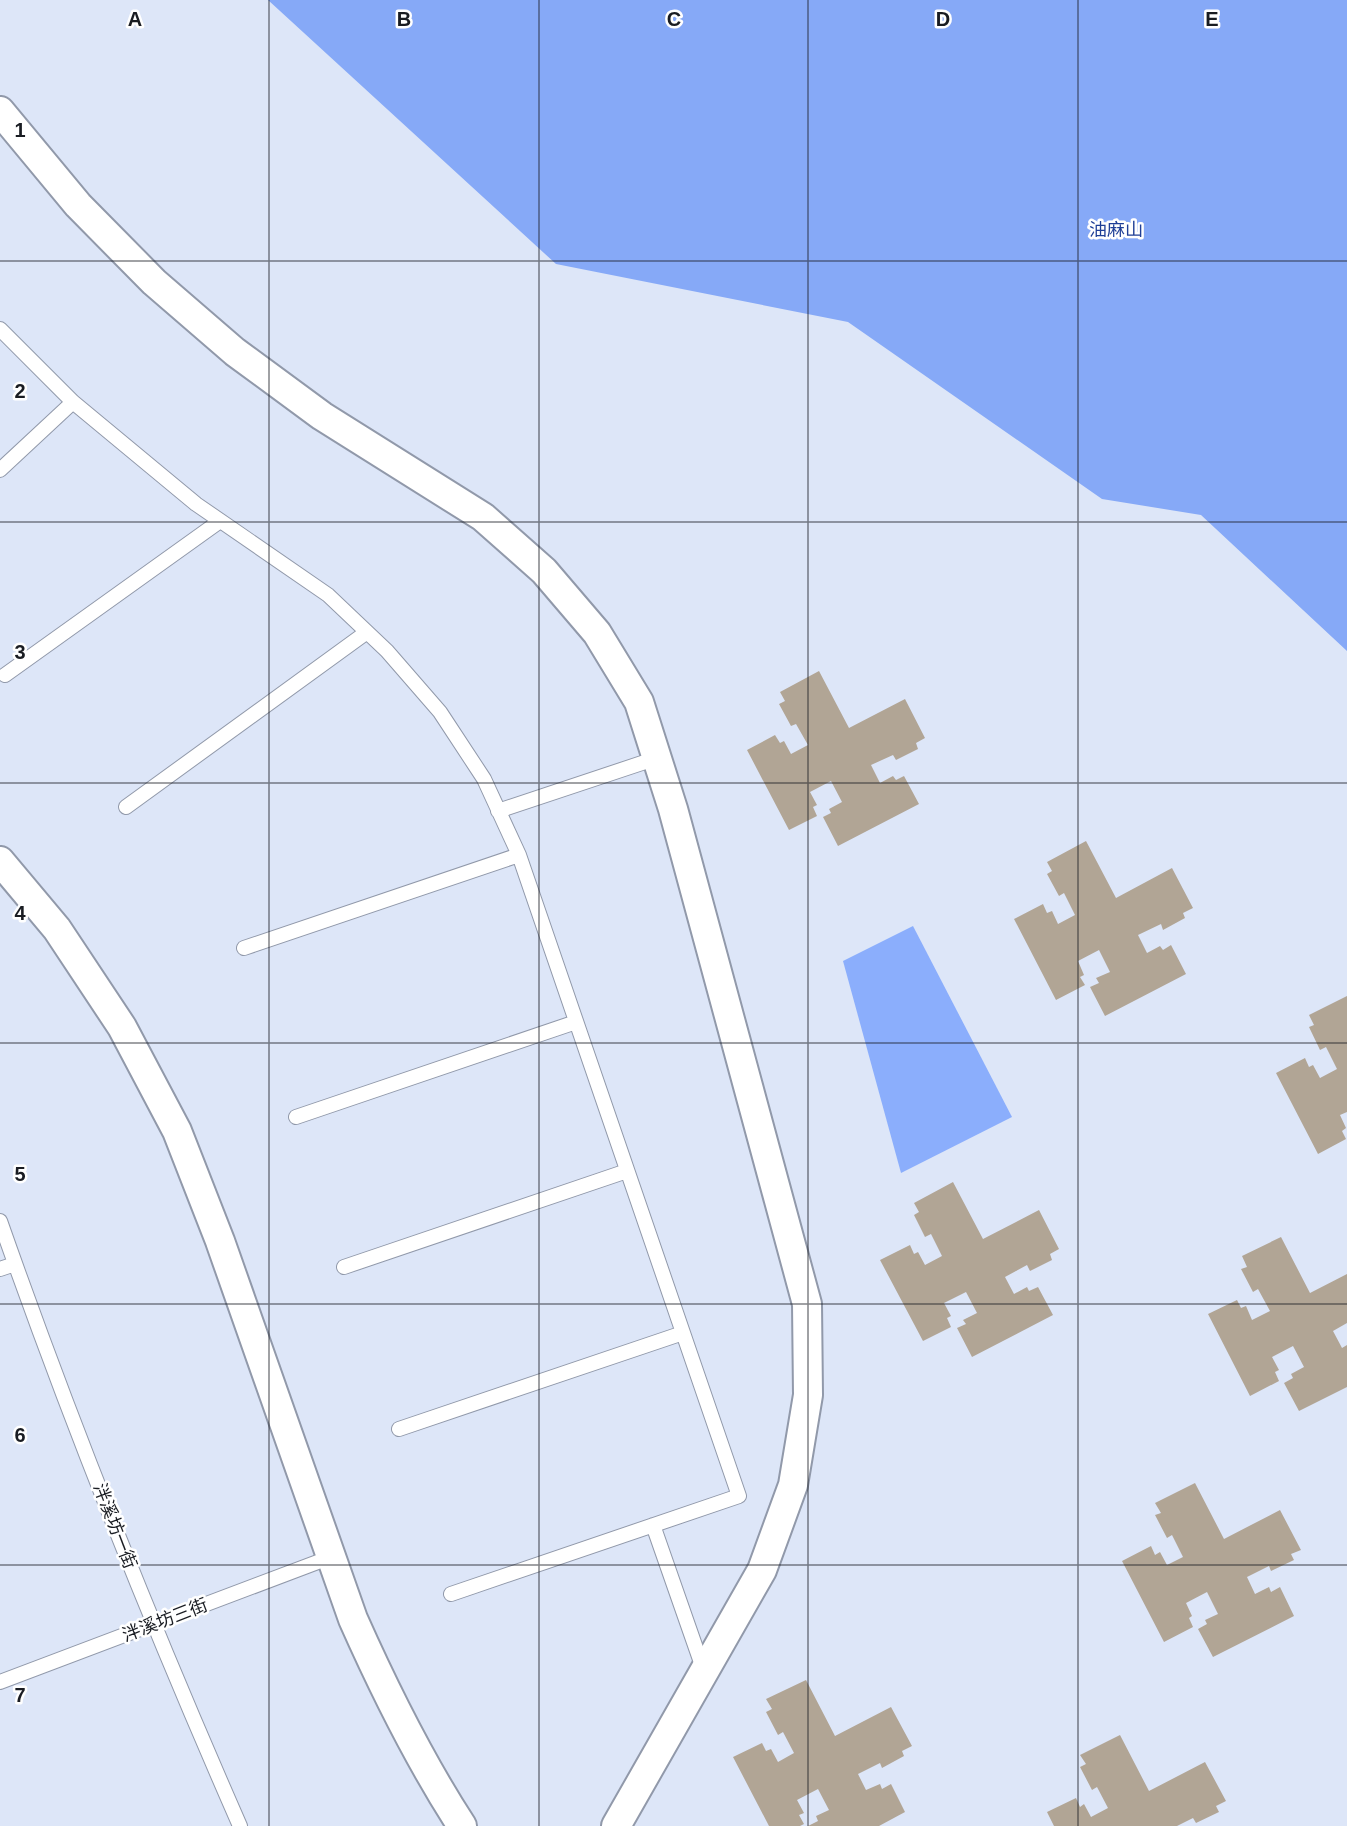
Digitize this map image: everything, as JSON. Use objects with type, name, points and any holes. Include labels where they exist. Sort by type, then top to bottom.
[{"type":"street","points":[[0,111],[78,205],[154,282],[235,352],[322,416],[483,517],[544,570],[597,633],[639,702],[676,820],[807,1304],[808,1395],[793,1485],[762,1570],[616,1826]]},
{"type":"street","points":[[0,861],[57,929],[122,1027],[177,1131],[220,1241],[353,1619],[409,1737],[462,1826]]},
{"type":"lane","points":[[0,328],[73,402],[196,504],[328,595],[387,651],[440,712],[484,779],[519,855],[739,1496],[451,1594]]},
{"type":"lane","points":[[0,470],[73,402]]},
{"type":"lane","points":[[5,675],[220,521]]},
{"type":"lane","points":[[126,807],[367,632]]},
{"type":"lane","points":[[498,811],[657,758]]},
{"type":"lane","points":[[244,948],[519,855]]},
{"type":"lane","points":[[296,1116],[576,1022]]},
{"type":"lane","points":[[344,1267],[627,1171]]},
{"type":"lane","name":"泮溪坊一街","points":[[0,1221],[71,1415],[154,1624],[240,1826]]},
{"type":"lane","points":[[0,1269],[15,1264]]},
{"type":"lane","points":[[399,1429],[683,1333]]},
{"type":"lane","points":[[653,1525],[704,1672]]},
{"type":"lane","name":"泮溪坊三街","points":[[0,1682],[331,1557]]},
{"type":"green space","name":"油麻山","points":[[268,0],[1347,0],[1347,651],[1201,515],[1102,499],[848,322],[556,264]]},
{"type":"shaded area","points":[[913,926],[1012,1117],[901,1173],[843,961]]},
{"type":"building","points":[[819,671],[849,728],[905,699],[925,738],[916,743],[918,749],[896,760],[893,755],[871,765],[880,783],[893,776],[896,780],[904,776],[919,804],[838,846],[823,817],[831,813],[829,809],[842,802],[831,781],[810,792],[817,805],[813,807],[817,816],[789,830],[747,750],[775,735],[780,743],[784,741],[791,754],[808,745],[796,724],[791,726],[779,704],[785,701],[780,692]]},
{"type":"building","points":[[1086,841],[1116,898],[1172,868],[1193,908],[1183,913],[1185,918],[1163,930],[1161,924],[1138,935],[1147,953],[1160,946],[1163,950],[1171,945],[1186,974],[1105,1016],[1090,987],[1099,983],[1096,978],[1110,972],[1099,950],[1078,961],[1084,975],[1080,977],[1085,985],[1056,1000],[1014,919],[1043,904],[1047,913],[1052,911],[1058,924],[1075,915],[1064,893],[1059,896],[1047,874],[1052,871],[1047,862]]},
{"type":"building","points":[[1347,996],[1347,1112],[1340,1115],[1346,1128],[1342,1131],[1346,1139],[1318,1154],[1276,1073],[1305,1058],[1309,1067],[1313,1065],[1320,1078],[1337,1069],[1326,1047],[1320,1050],[1309,1027],[1314,1025],[1309,1015]]},
{"type":"building","points":[[953,1182],[983,1239],[1039,1210],[1059,1249],[1050,1254],[1052,1260],[1030,1271],[1027,1265],[1005,1277],[1014,1294],[1027,1287],[1029,1291],[1038,1287],[1053,1315],[972,1357],[957,1328],[966,1324],[963,1320],[977,1313],[966,1292],[944,1303],[951,1316],[947,1318],[951,1327],[923,1341],[880,1260],[910,1245],[914,1254],[918,1252],[925,1265],[942,1256],[931,1234],[925,1237],[914,1215],[919,1212],[914,1203]]},
{"type":"building","points":[[1281,1237],[1310,1293],[1347,1274],[1347,1323],[1333,1331],[1342,1348],[1347,1345],[1347,1387],[1299,1411],[1284,1383],[1293,1378],[1291,1374],[1304,1367],[1293,1346],[1272,1357],[1279,1370],[1275,1372],[1279,1381],[1250,1396],[1208,1314],[1237,1300],[1241,1308],[1246,1306],[1252,1320],[1270,1311],[1258,1289],[1253,1292],[1241,1269],[1247,1267],[1242,1256]]},
{"type":"building","points":[[1195,1483],[1224,1539],[1280,1510],[1301,1550],[1291,1554],[1294,1560],[1271,1571],[1269,1566],[1247,1577],[1255,1594],[1269,1587],[1271,1592],[1280,1587],[1294,1616],[1213,1657],[1198,1629],[1207,1624],[1205,1620],[1218,1614],[1207,1592],[1186,1603],[1192,1616],[1189,1618],[1193,1627],[1164,1642],[1122,1561],[1151,1546],[1155,1555],[1160,1552],[1167,1565],[1183,1557],[1172,1535],[1167,1538],[1155,1515],[1161,1513],[1155,1503]]},
{"type":"building","points":[[806,1680],[835,1736],[891,1707],[912,1746],[902,1751],[904,1756],[882,1768],[880,1763],[858,1774],[866,1790],[880,1784],[882,1789],[891,1784],[905,1812],[879,1826],[808,1826],[818,1821],[816,1816],[829,1810],[818,1789],[797,1800],[804,1813],[799,1815],[804,1824],[769,1826],[733,1757],[762,1743],[766,1751],[771,1749],[778,1762],[794,1753],[783,1732],[778,1735],[766,1712],[772,1709],[766,1699]]},
{"type":"building","points":[[1120,1735],[1149,1791],[1205,1762],[1226,1801],[1216,1806],[1219,1812],[1196,1823],[1193,1818],[1177,1826],[1054,1826],[1047,1812],[1076,1798],[1080,1807],[1084,1804],[1091,1817],[1108,1808],[1097,1787],[1092,1790],[1080,1767],[1086,1764],[1080,1755]]}]
